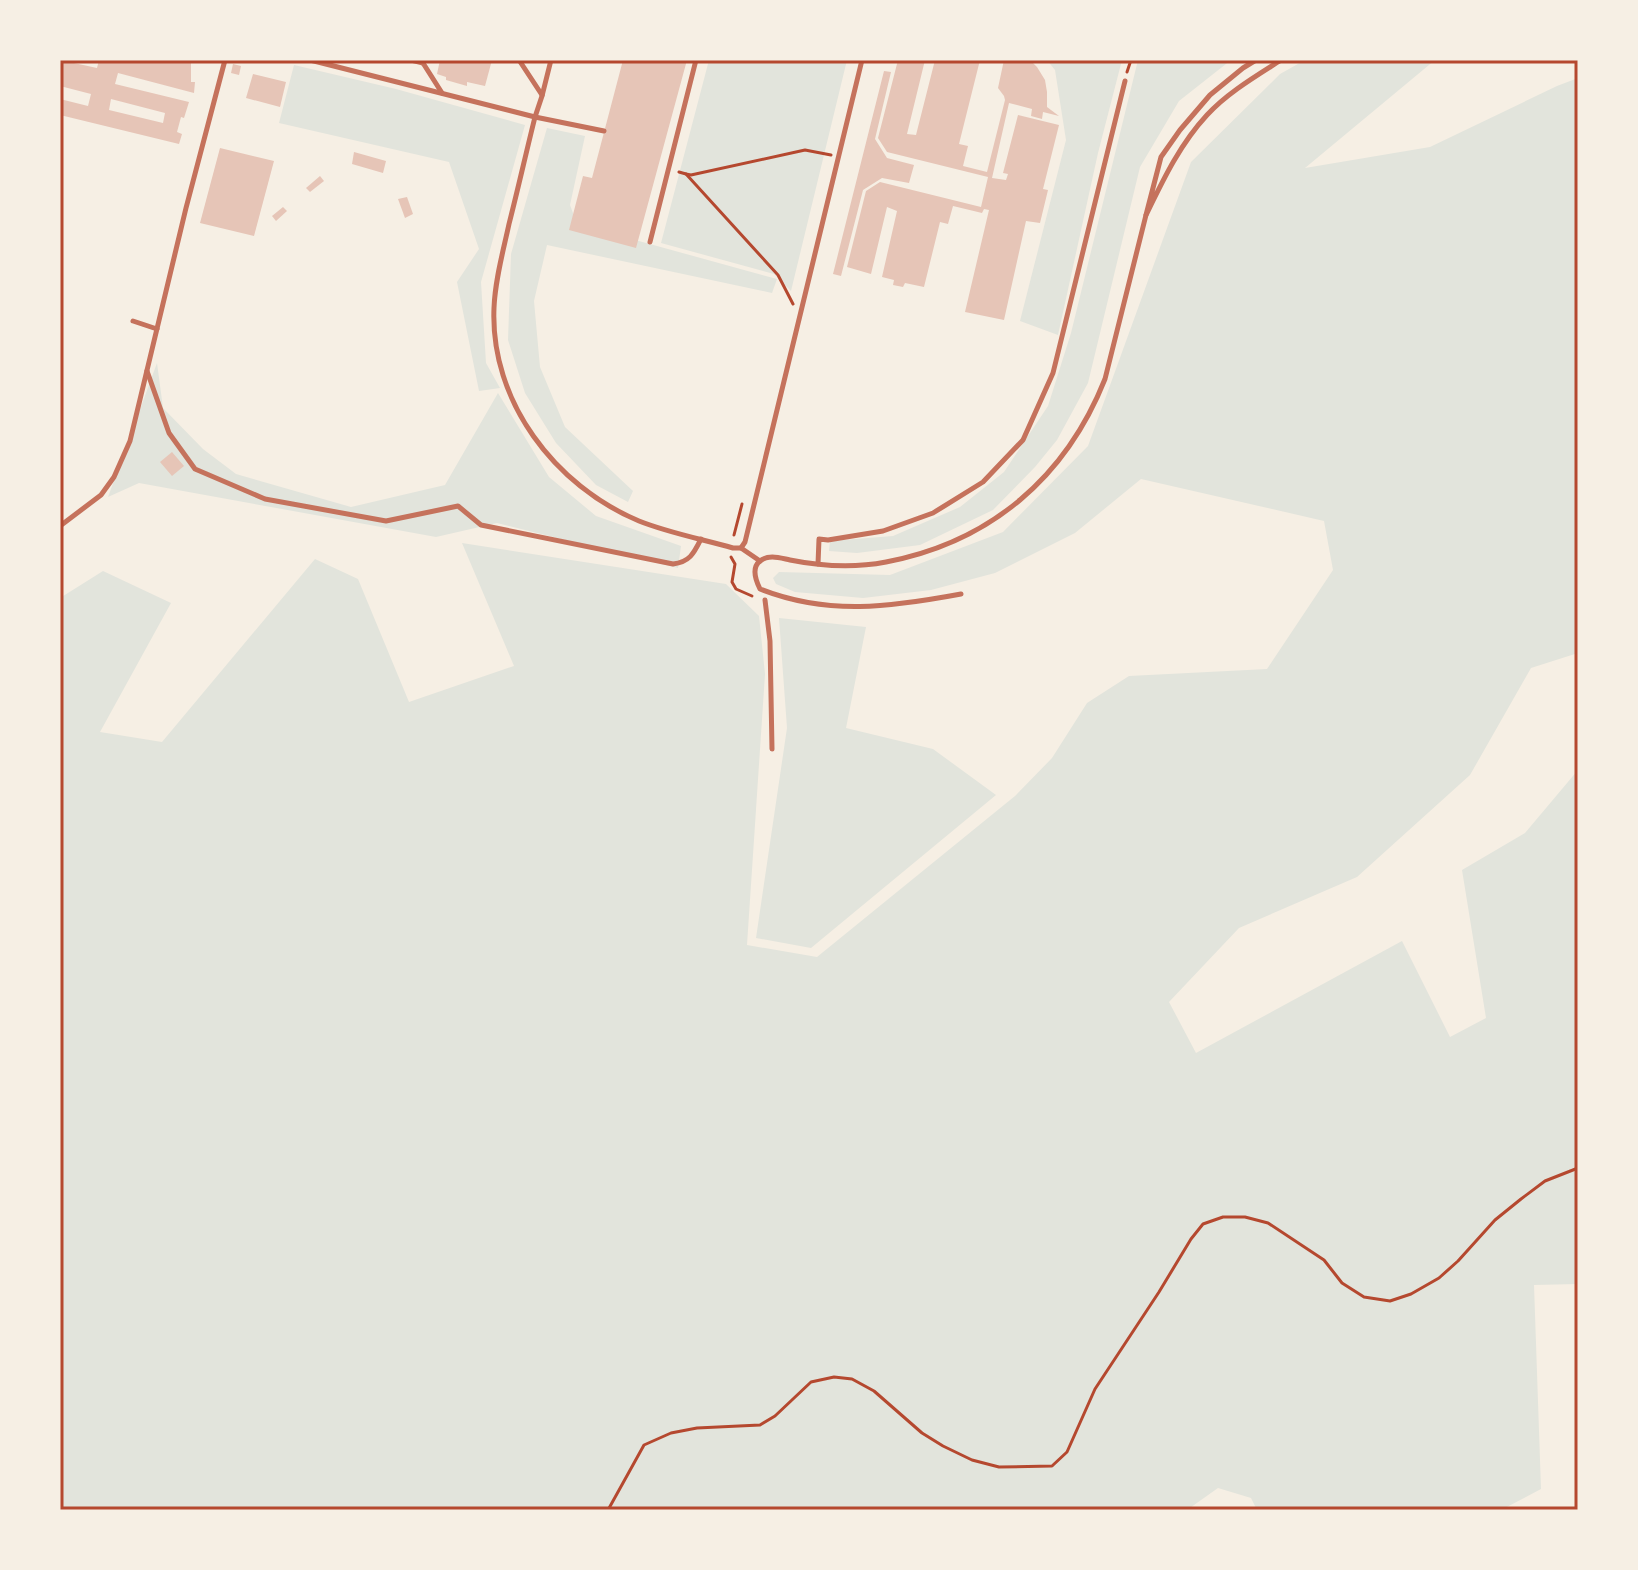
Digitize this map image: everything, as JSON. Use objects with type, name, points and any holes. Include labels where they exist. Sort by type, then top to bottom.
[{"type":"lane","points":[[60,526],[101,495],[114,477],[130,441],[225,60]]},
{"type":"lane","points":[[310,60],[535,117],[604,131]]},
{"type":"lane","points":[[411,60],[423,61],[442,93]]},
{"type":"lane","points":[[519,60],[542,96]]},
{"type":"lane","points":[[551,60],[499,267],[494,307],[495,339],[510,393],[549,457],[569,479],[641,522],[741,548],[760,561]]},
{"type":"lane","points":[[650,242],[696,60]]},
{"type":"lane","points":[[741,548],[745,542],[862,60]]},
{"type":"lane","points":[[961,594],[882,607],[823,605],[760,589],[755,579],[755,568],[760,561],[771,557],[851,565],[884,562],[923,553],[975,531],[1001,515],[1044,478],[1082,428],[1105,379],[1161,157],[1210,95],[1256,60]]},
{"type":"lane","points":[[1146,215],[1170,166],[1207,115],[1281,60]]},
{"type":"lane","points":[[818,564],[819,539],[883,531],[933,513],[983,482],[1023,440],[1053,373],[1125,81]]},
{"type":"lane","points":[[133,321],[157,329]]},
{"type":"lane","points":[[147,371],[169,433],[195,469],[265,499],[386,521],[458,506],[481,525],[673,564],[683,563],[692,557],[701,539]]},
{"type":"lane","points":[[765,600],[770,641],[772,749]]},
{"type":"path","points":[[669,168],[691,175],[805,150],[831,155]]},
{"type":"path","points":[[686,174],[778,275],[793,304]]},
{"type":"path","points":[[608,1510],[644,1445],[671,1433],[697,1428],[760,1425],[775,1416],[811,1382],[834,1377],[852,1379],[874,1391],[922,1433],[972,1460],[999,1467],[1052,1466],[1067,1452],[1095,1389],[1203,1224],[1223,1217],[1245,1217],[1268,1223],[1324,1260],[1342,1283],[1364,1297],[1390,1301],[1411,1294],[1439,1278],[1495,1220],[1521,1199],[1545,1181],[1578,1168]]},
{"type":"shaded area","points":[[709,60],[847,60],[791,291],[774,274],[661,243]]},
{"type":"shaded area","points":[[1047,60],[1122,60],[1058,335],[1020,321],[1066,140],[1055,70]]},
{"type":"shaded area","points":[[1138,60],[1231,60],[1179,101],[1140,167],[1088,383],[1057,440],[993,510],[920,545],[857,553],[829,551],[830,541],[893,536],[960,507],[1004,472],[1048,406],[1071,333]]},
{"type":"shaded area","points":[[1305,60],[1435,60],[1305,168],[1430,147],[1578,78],[1578,653],[1531,668],[1470,775],[1357,877],[1239,928],[1169,1002],[1196,1053],[1402,941],[1450,1037],[1486,1018],[1462,870],[1525,833],[1578,770],[1578,1284],[1534,1285],[1541,1489],[1501,1510],[1257,1510],[1251,1498],[1218,1488],[1187,1510],[60,1510],[60,598],[103,571],[171,603],[100,732],[162,742],[315,559],[358,579],[409,702],[514,666],[462,543],[726,584],[759,616],[765,674],[747,945],[817,957],[1015,796],[1052,758],[1087,703],[1129,676],[1267,669],[1333,570],[1324,521],[1141,479],[1075,533],[995,573],[931,590],[863,598],[795,592],[776,584],[773,578],[779,572],[890,575],[1003,532],[1088,446],[1191,162],[1280,74]]},
{"type":"shaded area","points":[[294,65],[396,89],[525,125],[481,282],[486,363],[500,388],[479,391],[457,282],[479,249],[449,162],[279,123]]},
{"type":"shaded area","points":[[547,128],[585,136],[570,205],[577,224],[777,279],[772,293],[547,245],[534,301],[540,367],[565,427],[633,491],[628,502],[596,485],[556,443],[525,393],[508,340],[511,254]]},
{"type":"shaded area","points":[[157,363],[163,408],[203,449],[236,474],[351,507],[445,485],[498,393],[549,477],[596,516],[681,546],[678,568],[497,523],[436,537],[139,483],[108,497]]},
{"type":"shaded area","points":[[779,618],[866,627],[846,728],[933,749],[996,795],[811,948],[756,938],[787,728]]},
{"type":"building","points":[[60,60],[97,68],[99,60],[191,60],[191,82],[195,82],[194,93],[118,73],[115,84],[189,102],[177,132],[182,134],[179,144],[60,115],[60,99],[88,106],[91,94],[60,86]],"holes":[[[111,99],[165,113],[163,123],[109,110]]]},
{"type":"building","points":[[440,60],[492,60],[485,86],[467,82],[467,86],[437,74]]},
{"type":"building","points":[[623,60],[687,60],[636,248],[569,230],[583,176],[592,178]]},
{"type":"building","points":[[898,60],[925,60],[907,134],[916,135],[935,60],[980,60],[959,144],[968,146],[963,166],[987,172],[1005,100],[998,88],[1004,60],[1030,60],[1045,80],[1047,107],[1059,116],[1043,112],[1042,119],[1031,116],[1032,109],[1009,103],[992,178],[1006,180],[1008,174],[1003,173],[1018,115],[1059,125],[1043,189],[1048,190],[1040,223],[1026,221],[1004,320],[965,312],[989,210],[984,209],[982,213],[953,206],[948,224],[940,222],[924,287],[905,283],[903,287],[893,285],[894,280],[882,277],[897,211],[887,207],[871,274],[847,267],[866,191],[880,182],[981,207],[988,177],[887,152],[878,138]]},
{"type":"building","points":[[233,64],[241,66],[239,75],[231,73]]},
{"type":"building","points":[[884,71],[891,72],[875,139],[887,158],[914,165],[909,183],[882,178],[863,190],[841,276],[833,274]]},
{"type":"building","points":[[253,74],[286,82],[280,107],[246,98]]},
{"type":"building","points":[[220,148],[274,161],[254,236],[200,223]]},
{"type":"building","points":[[354,152],[386,161],[383,173],[352,164]]},
{"type":"building","points":[[320,176],[324,181],[310,192],[306,188]]},
{"type":"building","points":[[407,197],[413,214],[405,218],[398,199]]},
{"type":"building","points":[[283,207],[287,211],[276,221],[272,216]]},
{"type":"building","points":[[172,452],[184,466],[172,476],[160,462]]}]
